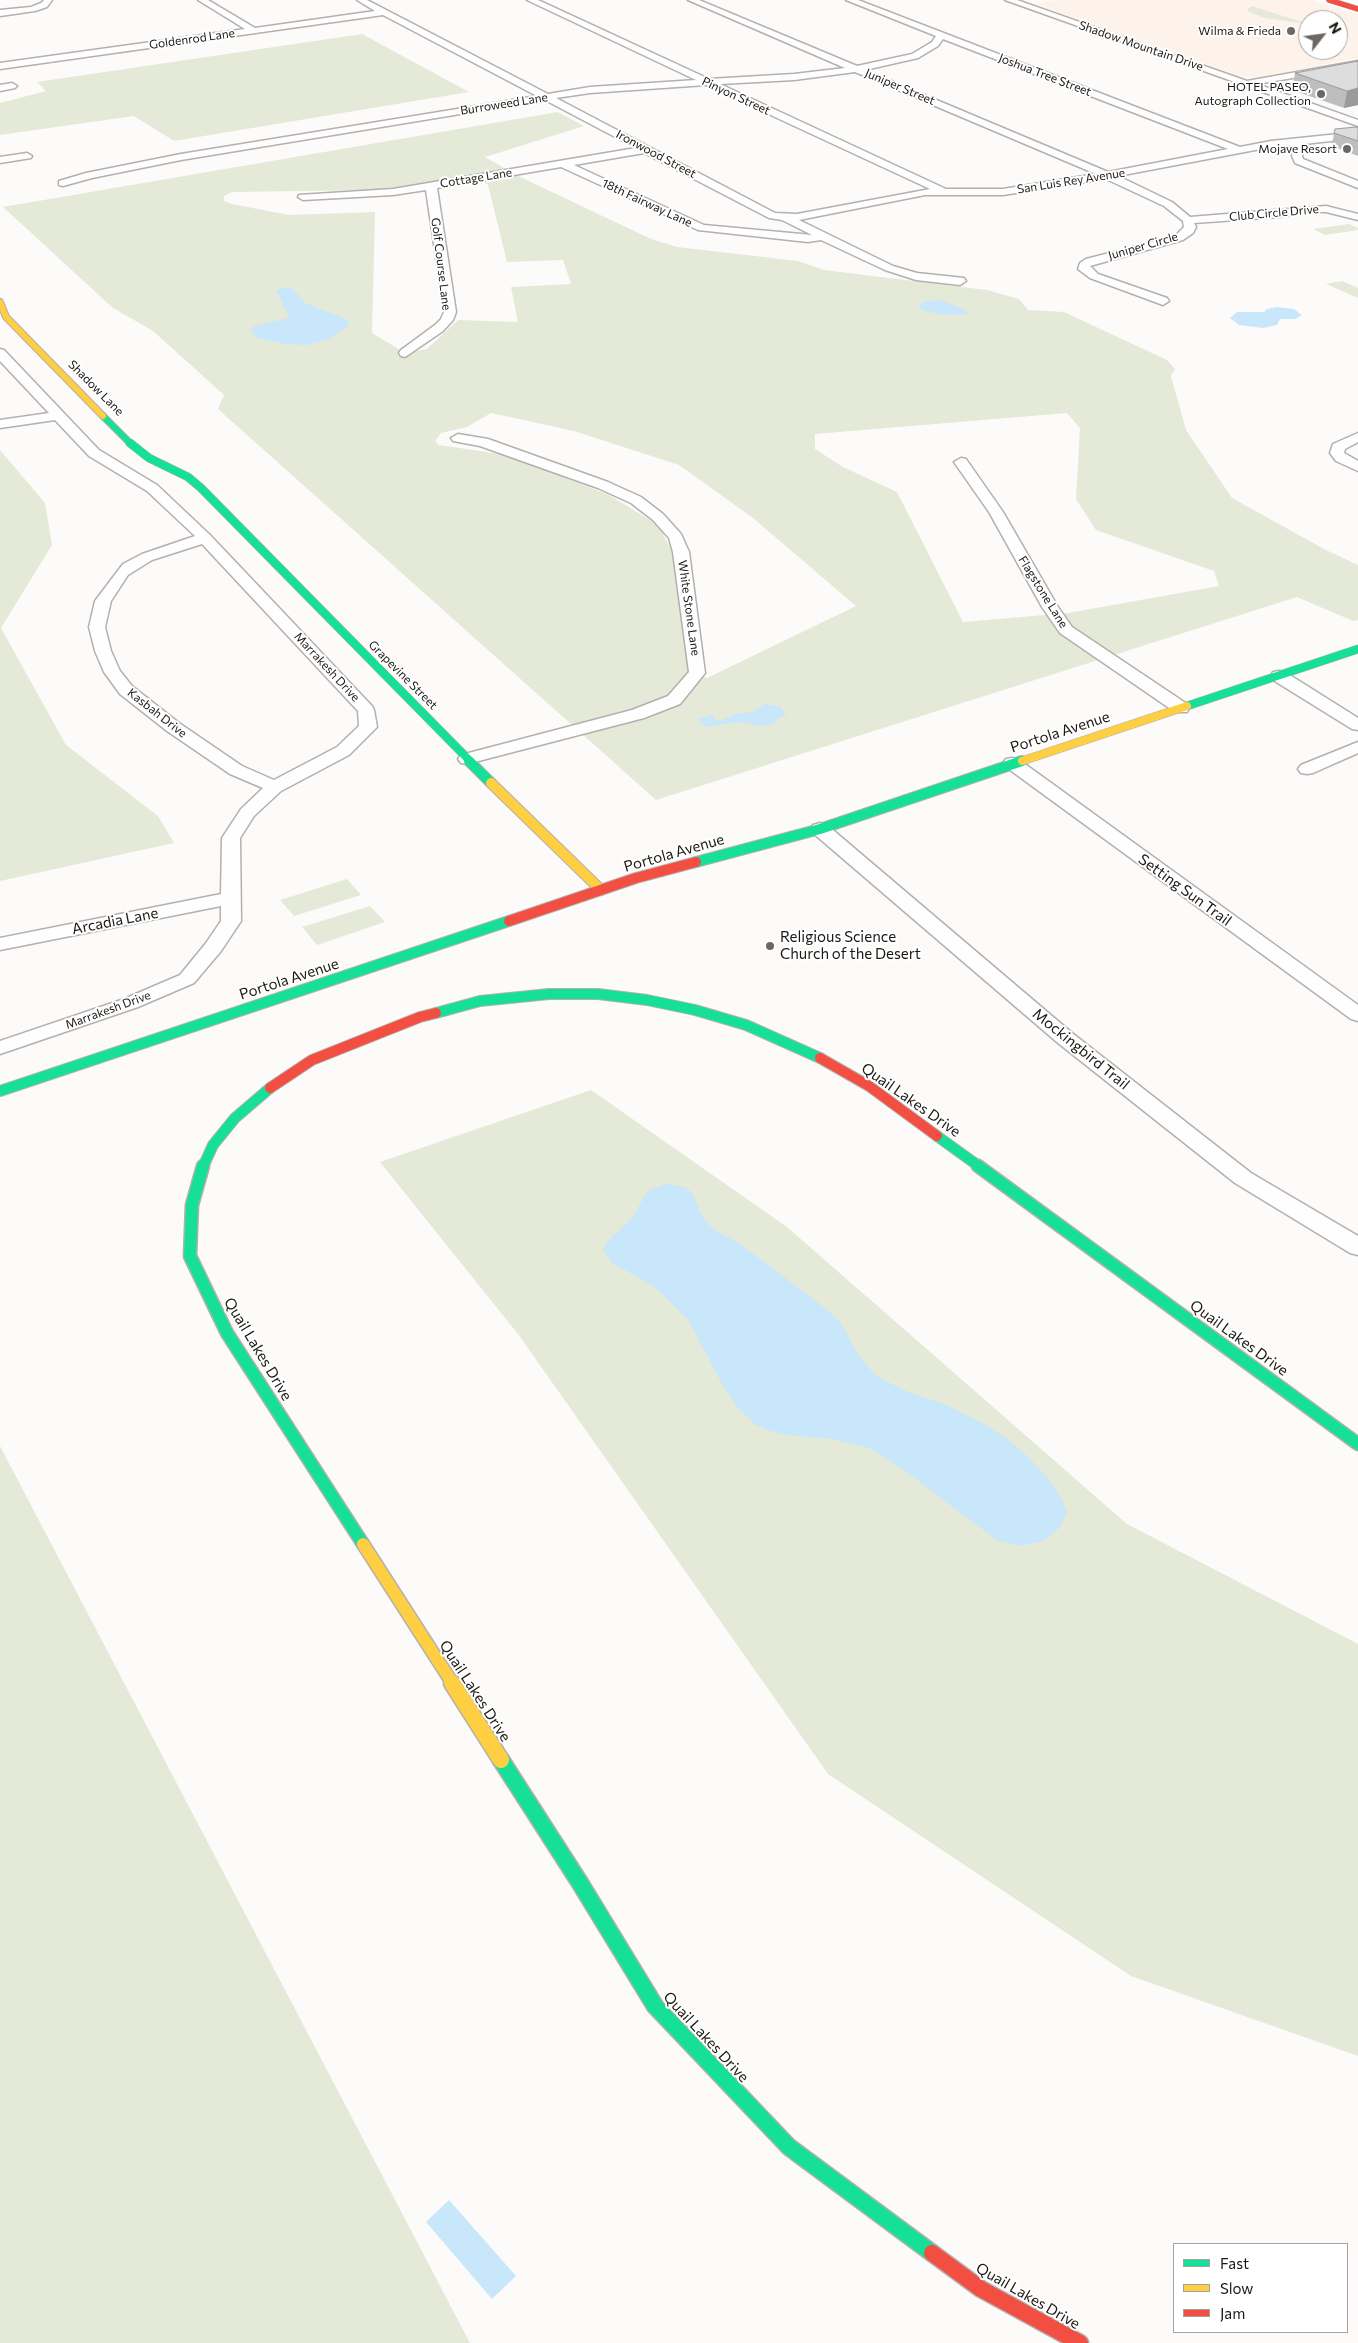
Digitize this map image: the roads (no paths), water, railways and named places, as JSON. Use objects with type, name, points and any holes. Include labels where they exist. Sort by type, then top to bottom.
[{"type":"street","points":[[0,14],[32,9],[44,5],[48,0]]},
{"type":"street","points":[[202,0],[252,30]]},
{"type":"street","name":"Ironwood Street","points":[[361,0],[773,216],[784,217],[889,268],[916,276],[960,280]]},
{"type":"street","name":"Pinyon Street","points":[[531,0],[942,191]]},
{"type":"street","name":"Juniper Street","points":[[692,0],[1107,175]]},
{"type":"street","name":"Joshua Tree Street","points":[[850,0],[1239,150]]},
{"type":"street","points":[[1013,1],[1033,0]]},
{"type":"street","points":[[1330,0],[1351,3]]},
{"type":"street","name":"Shadow Mountain Drive","points":[[1013,1],[1358,123]]},
{"type":"street","name":"Goldenrod Lane","points":[[0,66],[384,12]]},
{"type":"street","name":"Burroweed Lane","points":[[63,183],[90,175],[181,157],[548,97],[622,87],[794,77],[856,69],[915,56],[935,44],[942,36]]},
{"type":"street","points":[[1247,84],[1358,64]]},
{"type":"street","points":[[0,88],[12,86]]},
{"type":"street","name":"San Luis Rey Avenue","points":[[784,217],[797,217],[926,192],[1003,192],[1299,140],[1358,135]]},
{"type":"street","points":[[1299,140],[1297,156],[1299,161],[1358,185]]},
{"type":"street","name":"Cottage Lane","points":[[303,197],[380,194],[648,149]]},
{"type":"street","points":[[0,160],[27,156]]},
{"type":"street","name":"18th Fairway Lane","points":[[564,164],[702,228],[808,239],[822,236]]},
{"type":"street","name":"Juniper Circle","points":[[1107,175],[1168,204],[1188,220],[1190,227],[1187,233],[1178,238],[1090,261],[1084,265],[1084,269],[1094,276],[1163,301]]},
{"type":"street","name":"Golf Course Lane","points":[[405,353],[439,328],[447,320],[450,312],[431,185]]},
{"type":"street","name":"Club Circle Drive","points":[[1188,220],[1280,214],[1310,209],[1326,209],[1358,217]]},
{"type":"street","name":"Shadow Lane","points":[[0,302],[6,316],[132,445],[149,458],[188,477]]},
{"type":"street","name":"Marrakesh Drive","points":[[0,353],[94,453],[152,488],[205,538],[366,710],[368,726],[344,751],[275,787],[247,813],[232,838],[231,921],[214,947],[186,979],[131,1004],[0,1048]]},
{"type":"street","points":[[0,424],[60,415]]},
{"type":"street","points":[[1358,437],[1338,447],[1337,453],[1358,467]]},
{"type":"street","name":"White Stone Lane","points":[[458,438],[483,442],[603,485],[636,500],[658,517],[676,537],[681,552],[698,673],[674,700],[638,714],[467,759]]},
{"type":"street","name":"Flagstone Lane","points":[[961,462],[996,512],[1050,607],[1066,630],[1181,708]]},
{"type":"street","name":"Grapevine Street","points":[[188,477],[467,759],[601,890]]},
{"type":"street","name":"Kasbah Drive","points":[[205,538],[147,557],[128,567],[123,572],[103,601],[97,626],[103,651],[112,672],[126,690],[173,727],[236,770],[275,787]]},
{"type":"street","name":"Portola Avenue","points":[[0,1091],[636,878],[820,829],[1012,763],[1358,649]]},
{"type":"street","points":[[1279,676],[1358,725]]},
{"type":"street","points":[[1307,769],[1358,747]]},
{"type":"street","name":"Setting Sun Trail","points":[[1012,763],[1358,1015]]},
{"type":"street","name":"Mockingbird Trail","points":[[820,829],[1066,1038],[1243,1178],[1358,1247]]},
{"type":"street","name":"Arcadia Lane","points":[[0,944],[230,898]]},
{"type":"street","name":"Quail Lakes Drive","points":[[1080,2343],[981,2289],[789,2147],[655,2006],[580,1883],[227,1333],[190,1256],[192,1205],[199,1175],[213,1145],[235,1118],[287,1075],[312,1060],[344,1046],[420,1017],[480,1001],[549,994],[598,994],[647,1000],[695,1010],[746,1025],[809,1052],[869,1086],[1358,1444]]},
{"type":"water","points":[[283,287],[293,289],[305,303],[346,319],[349,321],[348,326],[329,339],[307,345],[285,344],[257,338],[251,331],[254,326],[290,318],[276,291]]},
{"type":"water","points":[[940,300],[966,310],[967,314],[943,315],[925,311],[918,307],[923,302]]},
{"type":"water","points":[[1277,307],[1294,309],[1302,315],[1295,319],[1280,319],[1277,325],[1263,328],[1239,325],[1230,318],[1237,312],[1264,312],[1267,309]]},
{"type":"water","points":[[765,704],[780,707],[786,715],[778,718],[775,723],[763,726],[740,722],[706,727],[698,719],[712,715],[715,720],[719,721],[736,714],[752,712]]},
{"type":"water","points":[[666,1184],[685,1187],[693,1194],[702,1216],[713,1229],[735,1241],[831,1313],[843,1326],[859,1356],[876,1376],[906,1391],[951,1407],[982,1423],[1006,1438],[1028,1457],[1048,1478],[1062,1499],[1067,1513],[1059,1528],[1043,1541],[1021,1546],[998,1541],[908,1473],[870,1448],[832,1439],[786,1435],[756,1425],[738,1408],[722,1384],[688,1319],[652,1285],[612,1263],[603,1249],[609,1240],[634,1216],[649,1190]]},
{"type":"water","points":[[449,2200],[516,2276],[492,2299],[426,2222]]},
{"type":"place","name":"Wilma & Frieda","points":[[1291,31]]},
{"type":"place","name":"HOTEL PASEO, Autograph Collection","points":[[1321,94]]},
{"type":"place","name":"Mojave Resort","points":[[1347,149]]},
{"type":"place","name":"Religious Science Church of the Desert","points":[[770,946]]}]
